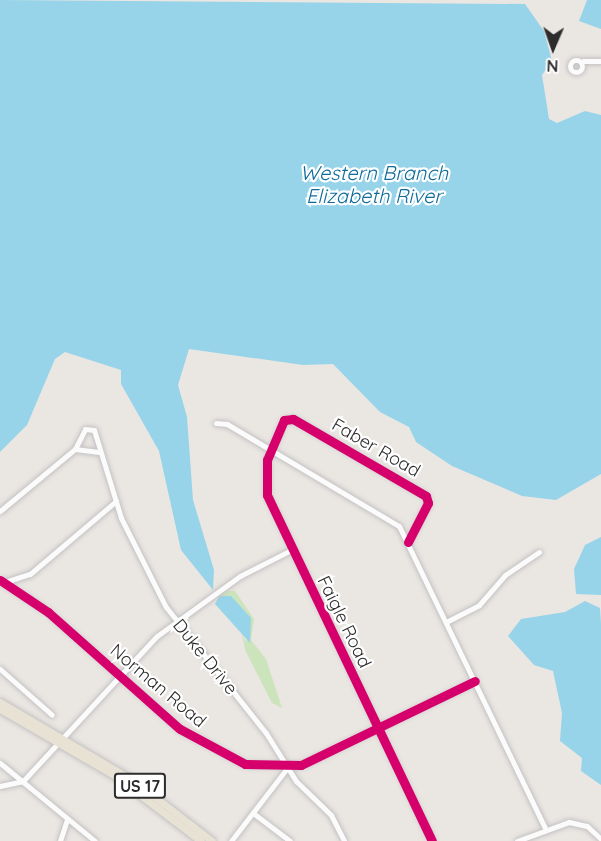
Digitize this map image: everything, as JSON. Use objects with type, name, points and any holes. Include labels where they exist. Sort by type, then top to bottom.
[{"type":"main road","name":"US 17","points":[[0,702],[63,740],[212,841]]},
{"type":"main road","name":"US 17","points":[[0,709],[63,740],[201,841]]},
{"type":"street","points":[[583,61],[601,61]]},
{"type":"street","name":"Faigle Road","points":[[293,419],[285,420],[270,448],[265,488],[291,550],[432,841]]},
{"type":"street","name":"Faber Road","points":[[293,419],[425,495],[424,513],[408,542]]},
{"type":"street","points":[[216,423],[270,448],[391,518],[408,542],[545,828]]},
{"type":"street","name":"Duke Drive","points":[[0,511],[75,449],[90,427],[116,501],[176,623],[288,767],[331,815],[344,841]]},
{"type":"street","points":[[75,449],[99,452]]},
{"type":"street","points":[[2,581],[22,577],[116,501]]},
{"type":"street","points":[[0,786],[23,782],[63,740],[117,675],[176,623],[240,576],[291,550]]},
{"type":"street","points":[[446,622],[479,605],[505,575],[539,552]]},
{"type":"street","points":[[20,592],[22,577]]},
{"type":"street","name":"Norman Road","points":[[2,581],[20,592],[117,675],[216,753],[245,764],[288,767],[378,728],[475,681]]},
{"type":"street","points":[[0,669],[52,715]]},
{"type":"street","points":[[0,763],[95,841]]},
{"type":"street","points":[[231,841],[288,767]]},
{"type":"street","points":[[253,813],[290,841]]},
{"type":"street","points":[[62,840],[67,819]]},
{"type":"street","points":[[517,841],[545,828],[576,822],[601,839]]},
{"type":"green space","points":[[225,591],[235,591],[254,619],[251,640],[266,659],[282,708],[272,703],[246,652],[241,632],[246,642],[247,613],[219,596]]},
{"type":"water","name":"Western Branch Elizabeth River","points":[[0,0],[525,4],[544,31],[552,61],[542,75],[549,119],[557,123],[585,111],[601,115],[601,474],[556,500],[522,496],[452,466],[416,442],[409,427],[380,412],[333,364],[303,365],[189,349],[178,385],[187,417],[193,500],[214,570],[213,590],[181,550],[159,451],[121,384],[121,370],[65,352],[55,359],[27,425],[0,452]]},
{"type":"water","points":[[587,0],[601,0],[601,29],[579,21]]},
{"type":"water","points":[[601,537],[601,595],[576,594],[574,569],[585,545]]},
{"type":"water","points":[[219,596],[231,596],[251,618],[250,643],[215,604]]},
{"type":"water","points":[[585,601],[600,608],[601,785],[581,771],[582,758],[560,741],[562,713],[553,671],[534,665],[508,636],[521,619],[565,612]]},
{"type":"cycle path","points":[[408,542],[428,503],[426,496],[293,419],[284,420],[267,460],[267,495],[432,841]]},
{"type":"cycle path","points":[[0,580],[48,612],[180,729],[245,764],[301,765],[475,681]]}]
